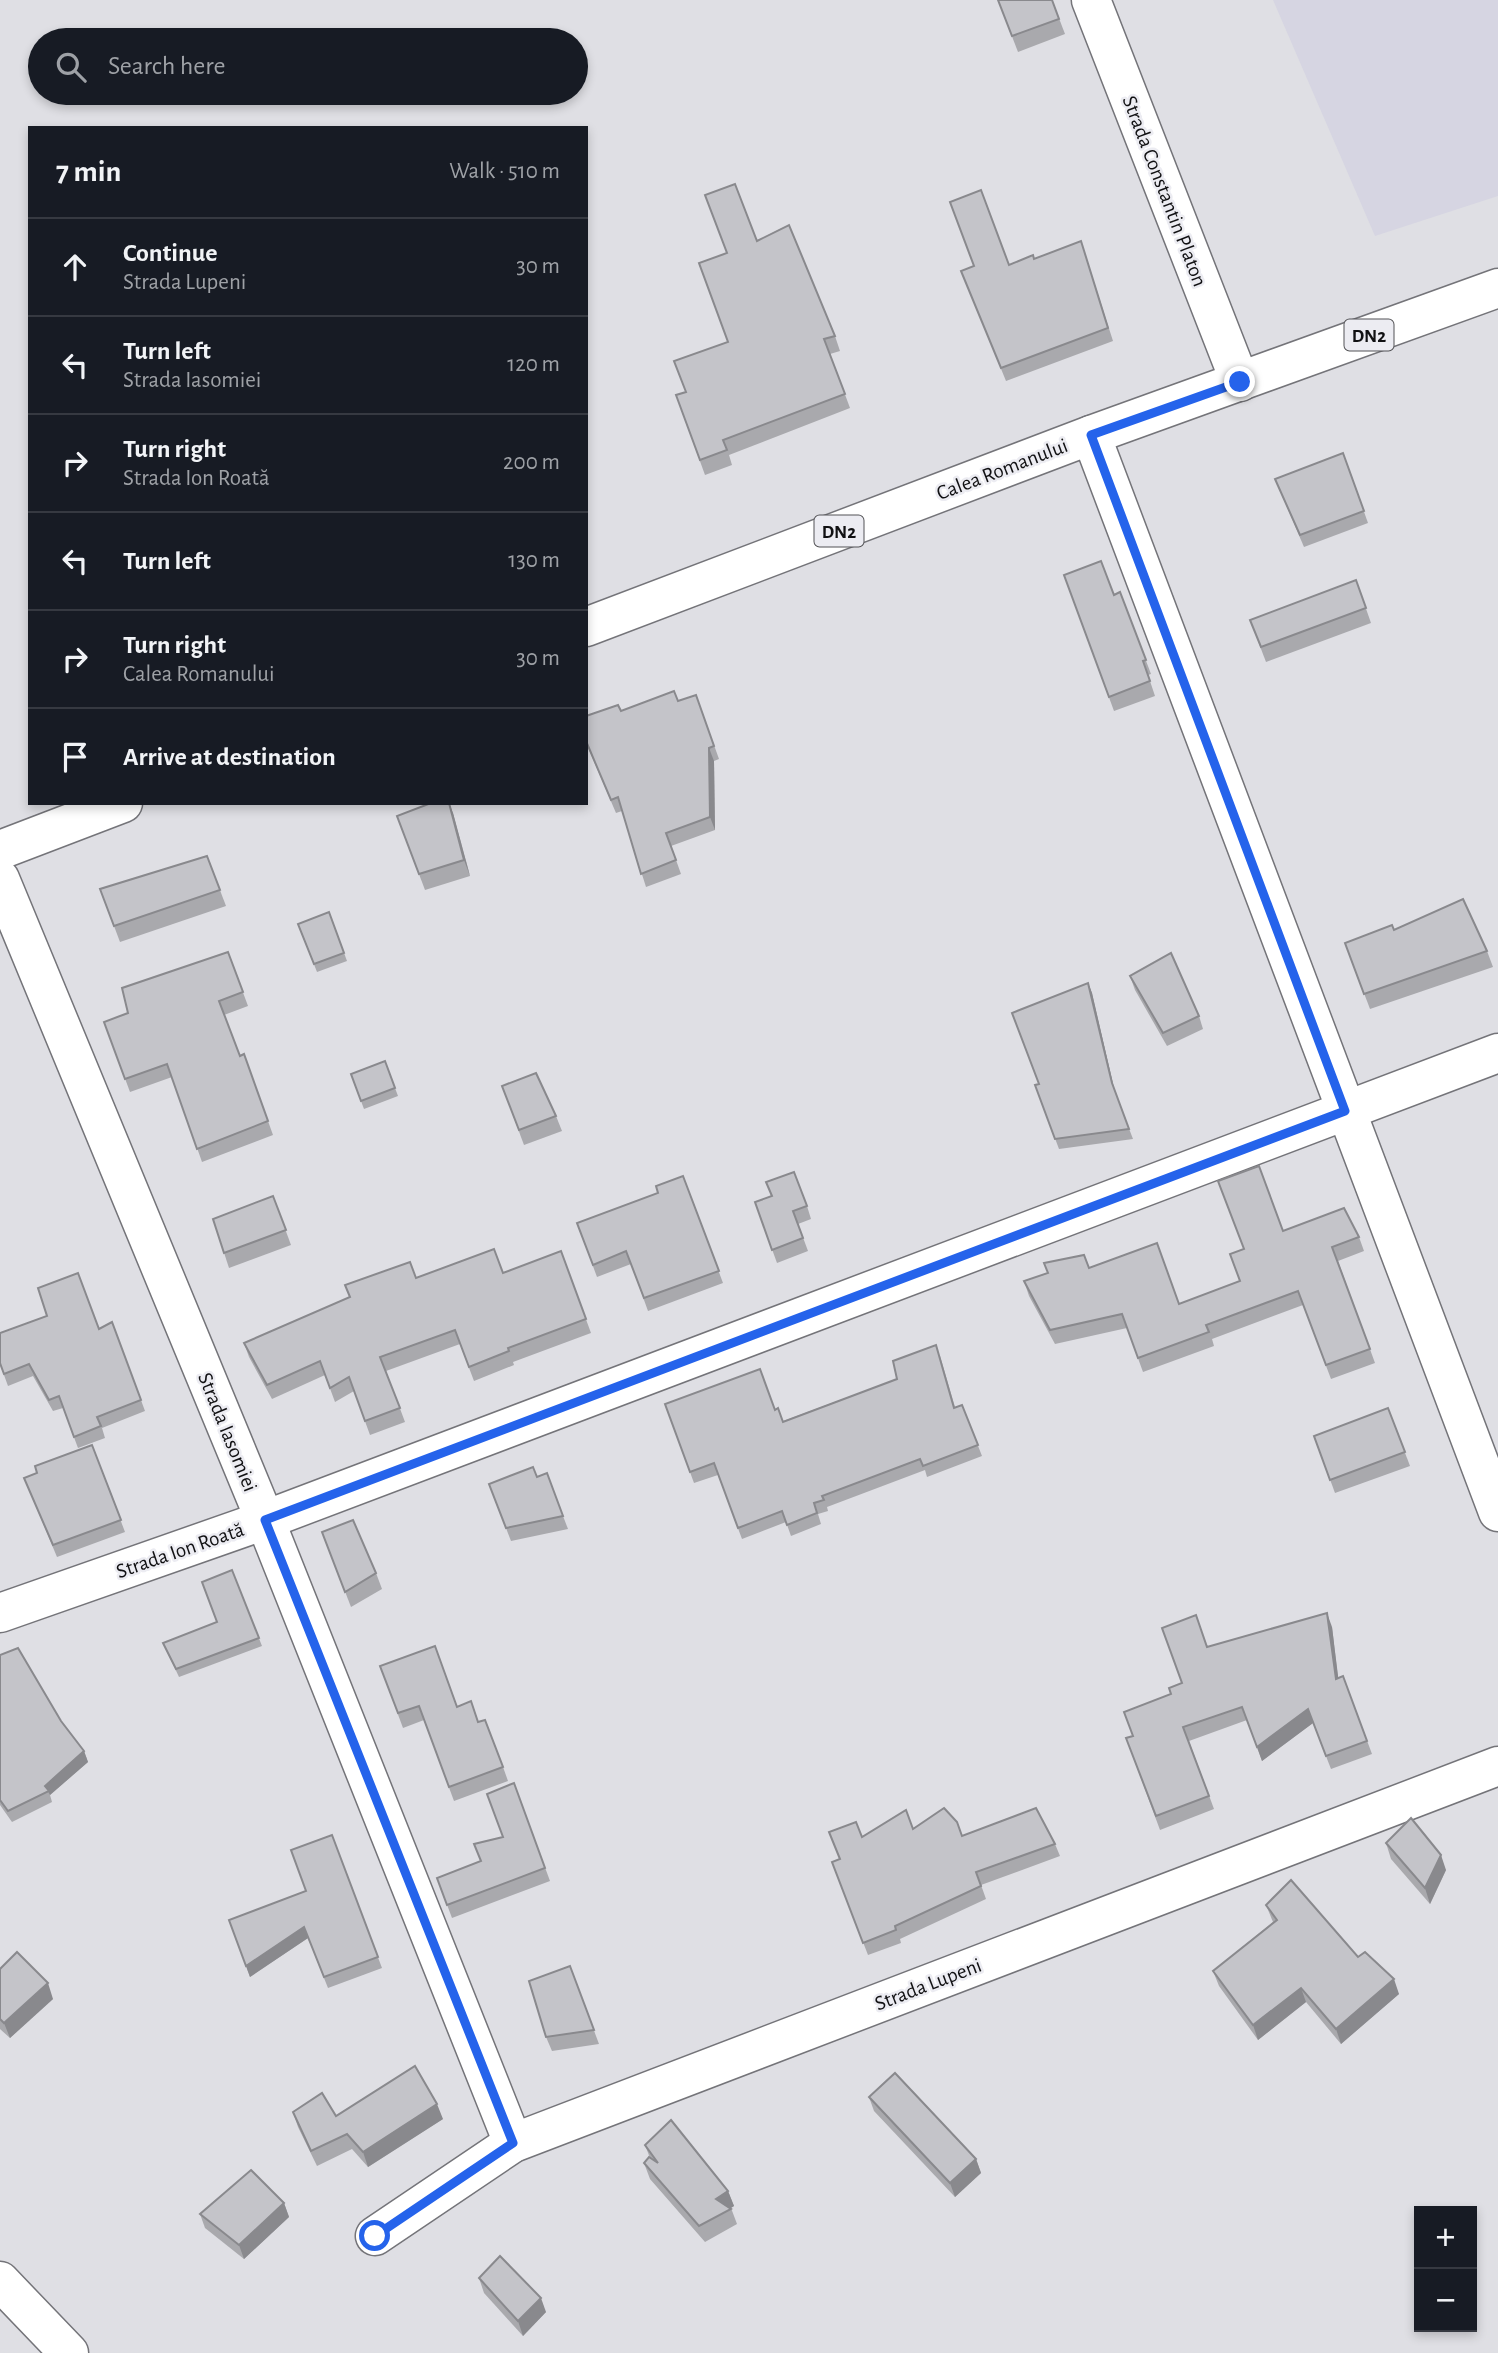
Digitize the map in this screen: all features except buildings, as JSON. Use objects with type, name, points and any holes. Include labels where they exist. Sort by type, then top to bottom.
[{"type":"street","name":"Strada Constantin Platon","points":[[1091,0],[1240,382]]},
{"type":"street","name":"Calea Romanului","points":[[588,626],[1091,435],[1498,288]]},
{"type":"street","points":[[1091,435],[1498,1512]]},
{"type":"street","points":[[0,850],[118,805]]},
{"type":"street","name":"Strada Iasomiei","points":[[0,879],[265,1520],[513,2143]]},
{"type":"street","name":"Strada Ion Roată","points":[[0,1613],[265,1520],[1498,1053]]},
{"type":"street","name":"Strada Lupeni","points":[[375,2236],[513,2143],[1498,1766]]},
{"type":"street","points":[[0,2281],[69,2353]]},
{"type":"shaded area","points":[[1273,0],[1498,0],[1498,196],[1375,236]]},
{"type":"route","points":[[375,2236],[513,2143],[265,1520],[1345,1111],[1091,435],[1240,382]]}]
